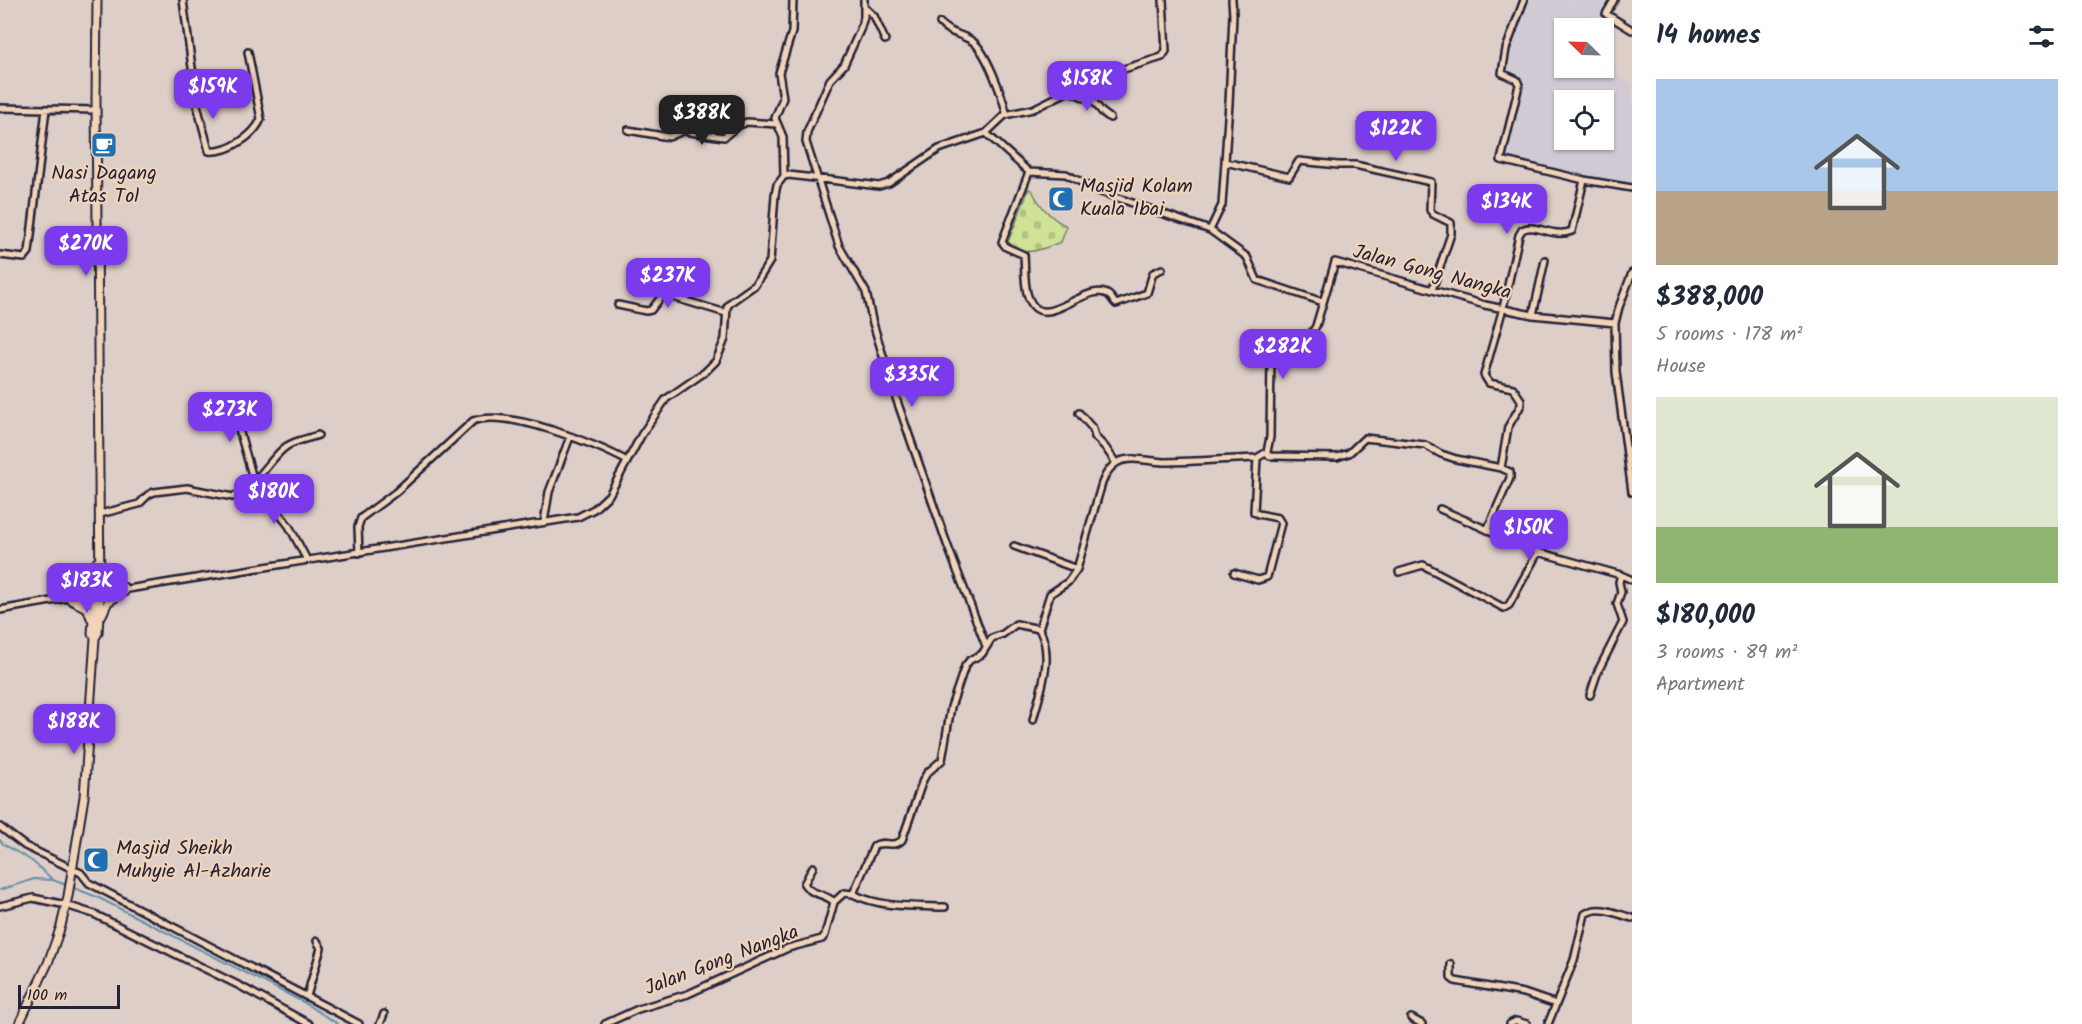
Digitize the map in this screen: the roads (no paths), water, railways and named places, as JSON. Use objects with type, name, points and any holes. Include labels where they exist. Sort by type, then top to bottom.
[{"type":"street","points":[[19,1024],[48,963],[61,926],[84,797],[100,557],[97,0]]},
{"type":"street","points":[[183,0],[197,105],[209,151],[216,152],[253,133],[261,119],[248,52]]},
{"type":"street","points":[[0,610],[578,517],[594,509],[609,495],[642,434],[666,399],[705,372],[716,361],[725,339],[726,313],[731,302],[755,285],[770,261],[775,195],[777,185],[784,176],[783,137],[776,124],[776,113],[783,98],[779,73],[792,32],[793,0]]},
{"type":"street","points":[[784,176],[883,185],[939,149],[986,134],[1005,115],[1033,109],[1095,78],[1162,57],[1166,51],[1163,0]]},
{"type":"street","points":[[1210,230],[1222,205],[1230,104],[1232,0]]},
{"type":"street","points":[[1524,0],[1506,49],[1502,73],[1517,80],[1519,85],[1501,160],[1584,180],[1632,188]]},
{"type":"street","points":[[1614,0],[1606,14],[1632,30]]},
{"type":"street","points":[[864,3],[874,16],[885,40]]},
{"type":"street","points":[[864,3],[862,24],[846,63],[830,80],[806,141],[839,246],[866,292],[872,320],[896,398],[946,544],[986,646]]},
{"type":"street","points":[[940,23],[949,32],[971,40],[980,49],[997,84],[1006,109],[1005,115]]},
{"type":"street","points":[[1070,91],[1094,102],[1110,118]]},
{"type":"street","points":[[0,108],[96,110]]},
{"type":"street","points":[[0,255],[24,258],[29,252],[46,109]]},
{"type":"street","points":[[628,130],[669,137],[683,131],[724,137],[737,126],[747,122],[776,124]]},
{"type":"street","points":[[986,134],[1029,172],[1066,174],[1108,195],[1210,230],[1247,257],[1257,280],[1323,302]]},
{"type":"street","points":[[1225,162],[1289,177],[1299,161],[1355,165],[1431,182],[1430,210],[1433,214],[1451,223],[1451,234],[1432,290]]},
{"type":"street","points":[[1029,172],[1002,243],[1024,255],[1027,294],[1036,309],[1054,310],[1098,292],[1108,294],[1116,304],[1147,292],[1153,273],[1162,269]]},
{"type":"street","points":[[1501,468],[1508,427],[1521,405],[1521,400],[1513,388],[1489,383],[1484,375],[1503,308],[1515,251],[1522,230],[1530,227],[1555,234],[1572,231],[1584,180]]},
{"type":"street","points":[[1533,315],[1545,260]]},
{"type":"street","name":"Jalan Gong Nangka","points":[[1265,453],[1270,437],[1271,357],[1279,348],[1293,346],[1306,339],[1316,326],[1335,262],[1432,290],[1533,315],[1615,323]]},
{"type":"street","points":[[1632,273],[1615,323],[1616,372],[1632,492]]},
{"type":"street","points":[[618,305],[651,310],[662,296],[666,295],[726,313]]},
{"type":"street","points":[[241,405],[237,416],[238,426],[254,482],[289,526],[307,560]]},
{"type":"street","points":[[1079,413],[1116,463]]},
{"type":"street","points":[[358,553],[358,526],[361,518],[396,492],[473,421],[483,417],[519,421],[603,448],[627,461]]},
{"type":"street","points":[[100,514],[139,504],[147,495],[154,492],[187,488],[233,497],[239,495],[254,482],[285,447],[318,435]]},
{"type":"street","points":[[544,522],[549,492],[570,437]]},
{"type":"street","points":[[1033,720],[1046,669],[1046,650],[1039,626],[1050,594],[1068,582],[1077,569],[1102,483],[1107,472],[1120,461],[1131,459],[1165,462],[1257,458],[1265,453],[1270,456],[1337,458],[1349,453],[1365,438],[1425,444],[1441,454],[1456,459],[1510,472],[1510,478],[1486,530]]},
{"type":"street","points":[[1234,573],[1258,580],[1268,577],[1281,523],[1280,519],[1254,512],[1257,458]]},
{"type":"street","points":[[1440,509],[1538,552],[1632,580]]},
{"type":"street","points":[[1014,546],[1077,569]]},
{"type":"street","points":[[1398,572],[1421,565],[1426,566],[1504,608],[1509,605],[1538,552]]},
{"type":"street","points":[[100,557],[106,580],[125,590]]},
{"type":"street","points":[[70,598],[90,581],[100,557]]},
{"type":"street","points":[[1590,695],[1598,671],[1623,622],[1617,604],[1621,592],[1619,582],[1621,575]]},
{"type":"street","points":[[95,635],[105,605],[125,590]]},
{"type":"street","points":[[70,598],[87,608],[95,635]]},
{"type":"street","points":[[854,894],[874,846],[878,843],[895,844],[902,840],[922,780],[927,772],[942,760],[951,707],[965,666],[970,660],[982,654],[992,638],[1003,634],[1016,624],[1039,626]]},
{"type":"street","points":[[0,827],[25,846],[72,872],[81,873],[88,883],[359,1024]]},
{"type":"street","points":[[813,867],[804,884],[813,893],[828,897],[834,902],[844,893],[893,905],[945,907]]},
{"type":"street","points":[[0,906],[33,898],[66,905],[104,919],[240,986],[309,1024]]},
{"type":"street","name":"Jalan Gong Nangka","points":[[605,1024],[638,1009],[688,994],[788,948],[819,942],[825,935],[834,902]]},
{"type":"street","points":[[1548,1024],[1575,956],[1586,914],[1595,909],[1601,909],[1632,918]]},
{"type":"street","points":[[307,996],[321,948],[317,941]]},
{"type":"street","points":[[1451,964],[1451,978],[1455,981],[1524,993],[1556,1004]]},
{"type":"street","points":[[380,1024],[384,1014]]},
{"type":"street","points":[[1412,1018],[1422,1024]]},
{"type":"street","points":[[1510,1024],[1516,1021],[1527,1024]]},
{"type":"waterway","points":[[0,840],[32,861],[52,879]]},
{"type":"waterway","points":[[0,890],[34,879],[53,880],[97,897],[303,1002],[338,1024]]},
{"type":"place","name":"Nasi Dagang Atas Tol","points":[[104,145]]},
{"type":"place","name":"Masjid Kolam Kuala Ibai","points":[[1061,199]]},
{"type":"place","name":"Masjid Sheikh Muhyie Al-Azharie","points":[[96,860]]}]
